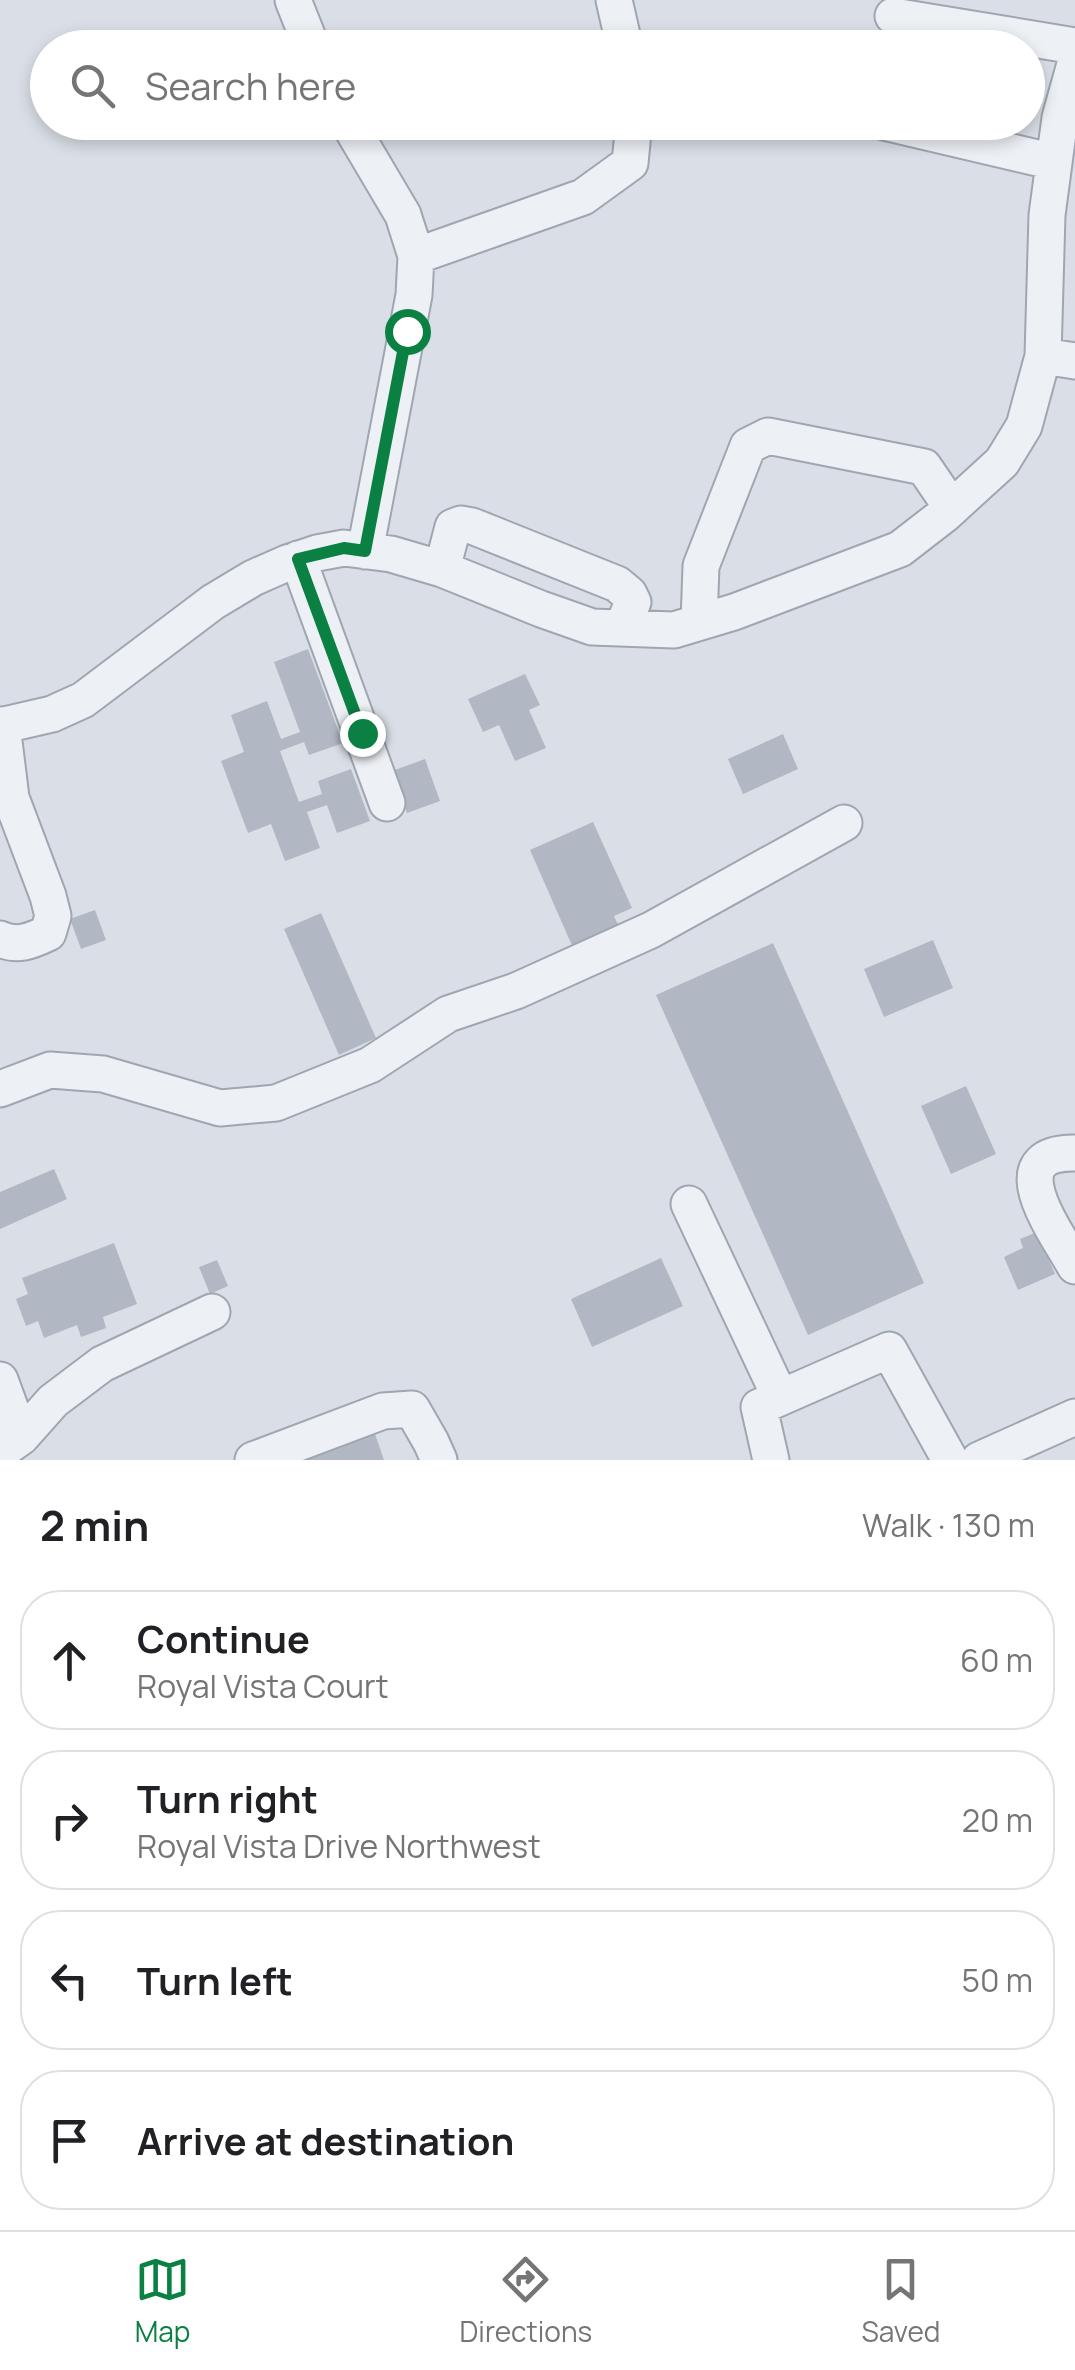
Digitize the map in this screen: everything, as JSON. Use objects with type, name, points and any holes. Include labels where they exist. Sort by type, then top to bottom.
[{"type":"street","points":[[293,0],[305,30]]},
{"type":"street","points":[[614,0],[620,30]]},
{"type":"street","points":[[893,16],[978,30]]},
{"type":"street","points":[[1045,41],[1075,46]]},
{"type":"street","points":[[9,942],[48,933],[53,916],[6,801],[1,726],[52,714],[82,700],[213,602],[253,578],[298,559],[344,548],[391,554],[442,570],[592,627],[674,630],[734,612],[900,549],[952,508],[1002,462],[1059,358],[1048,215],[1060,118],[1075,64]]},
{"type":"street","points":[[359,140],[402,214],[416,256],[414,295],[365,551]]},
{"type":"street","points":[[416,256],[583,196],[630,163],[632,140]]},
{"type":"street","points":[[960,140],[1054,162]]},
{"type":"street","points":[[698,622],[702,566],[748,446],[768,436],[924,468],[952,508]]},
{"type":"street","points":[[442,570],[453,527],[472,526],[617,584],[632,602],[622,628]]},
{"type":"street","points":[[298,559],[388,803]]},
{"type":"street","points":[[0,1089],[50,1070],[102,1074],[220,1108],[276,1103],[370,1065],[448,1014],[516,991],[650,930],[844,823]]},
{"type":"street","points":[[1075,1153],[1057,1154],[1041,1164],[1033,1178],[1036,1196],[1075,1266]]},
{"type":"street","points":[[689,1204],[780,1398]]},
{"type":"street","points":[[11,1444],[53,1401],[102,1364],[212,1312]]},
{"type":"street","points":[[771,1460],[759,1406],[889,1350],[950,1460]]},
{"type":"street","points":[[0,1380],[11,1444]]},
{"type":"street","points":[[253,1460],[382,1412],[412,1410],[439,1460]]},
{"type":"street","points":[[979,1460],[1075,1417]]},
{"type":"building","points":[[308,649],[343,743],[309,755],[304,742],[280,751],[299,802],[322,794],[318,781],[351,769],[370,821],[337,833],[327,805],[307,812],[320,848],[285,861],[271,824],[248,833],[221,761],[244,752],[231,715],[267,701],[281,739],[300,732],[274,662]]},
{"type":"building","points":[[525,674],[540,705],[529,710],[546,748],[515,761],[499,725],[483,732],[468,699]]},
{"type":"building","points":[[783,734],[798,769],[743,794],[728,759]]},
{"type":"building","points":[[425,759],[440,801],[407,813],[392,771]]},
{"type":"building","points":[[593,822],[632,908],[614,916],[620,929],[574,950],[530,850]]},
{"type":"building","points":[[95,910],[106,940],[81,949],[70,919]]},
{"type":"building","points":[[321,913],[376,1038],[339,1055],[284,929]]},
{"type":"building","points":[[933,940],[953,988],[884,1017],[864,969]]},
{"type":"building","points":[[773,943],[924,1283],[808,1335],[656,995]]},
{"type":"building","points":[[966,1086],[996,1154],[951,1174],[921,1106]]},
{"type":"building","points":[[54,1169],[67,1199],[0,1229],[0,1192]]},
{"type":"building","points":[[1037,1232],[1055,1274],[1018,1290],[1004,1257],[1023,1248],[1020,1239]]},
{"type":"building","points":[[114,1243],[137,1304],[103,1317],[106,1328],[81,1337],[77,1325],[44,1338],[38,1321],[26,1326],[16,1299],[28,1294],[22,1278]]},
{"type":"building","points":[[661,1258],[683,1306],[592,1347],[571,1299]]},
{"type":"building","points":[[217,1260],[228,1286],[210,1294],[199,1267]]},
{"type":"building","points":[[375,1434],[384,1460],[305,1460]]},
{"type":"route","points":[[362,733],[298,559],[344,548],[365,551],[407,331]]}]
